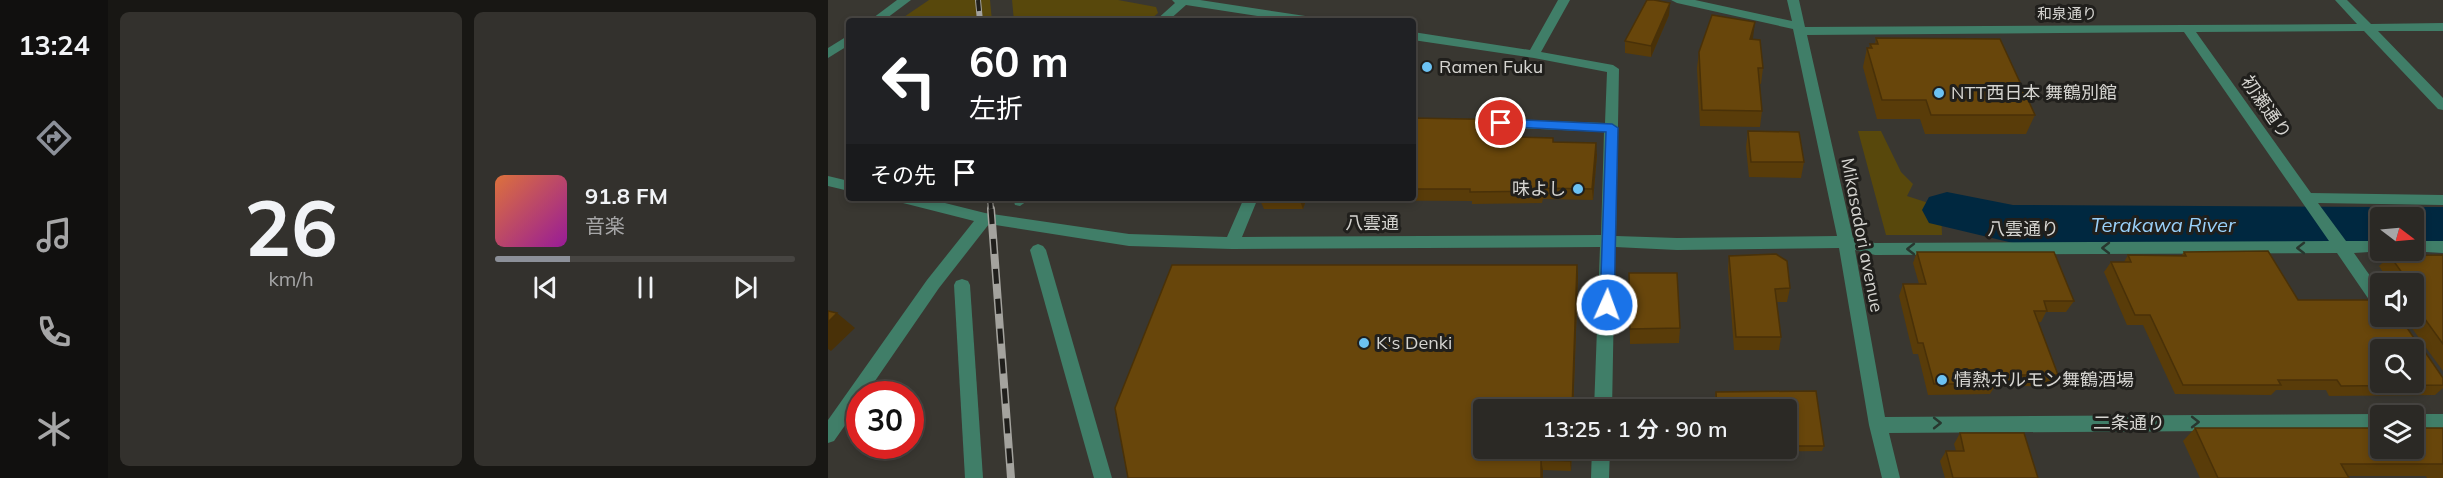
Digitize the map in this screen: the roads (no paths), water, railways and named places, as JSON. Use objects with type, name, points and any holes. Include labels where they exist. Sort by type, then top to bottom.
[{"type":"street","points":[[879,18],[905,0]]},
{"type":"street","points":[[1164,18],[1182,0],[1293,18]]},
{"type":"street","points":[[1534,54],[1564,0]]},
{"type":"street","name":"和泉通り","points":[[1677,0],[1755,15],[1798,28],[2443,27]]},
{"type":"street","name":"Mikasadori avenue","points":[[1793,0],[1846,242],[1878,425],[1891,478]]},
{"type":"street","points":[[2341,0],[2443,106]]},
{"type":"street","name":"初瀬通り","points":[[2187,28],[2370,287]]},
{"type":"street","points":[[1416,36],[1534,54],[1614,69],[1603,399]]},
{"type":"street","points":[[1483,122],[1612,128]]},
{"type":"street","points":[[828,181],[846,185]]},
{"type":"street","points":[[2311,203],[2443,200]]},
{"type":"street","name":"八雲通","points":[[915,201],[985,218],[1129,240],[1232,243],[1846,242]]},
{"type":"street","points":[[1232,243],[1250,201]]},
{"type":"street","points":[[828,435],[933,284],[985,218]]},
{"type":"street","name":"八雲通り","points":[[1846,242],[1875,249],[2339,242],[2370,247]]},
{"type":"street","points":[[2424,247],[2443,247]]},
{"type":"street","points":[[1038,250],[1103,478]]},
{"type":"street","points":[[962,285],[974,478]]},
{"type":"street","name":"二条通り","points":[[1878,425],[2370,422]]},
{"type":"street","points":[[2424,422],[2443,422]]},
{"type":"street","points":[[1600,478],[1601,459]]},
{"type":"waterway","name":"Terakawa River","points":[[1947,210],[2013,224],[2370,226]]},
{"type":"waterway","name":"Terakawa River","points":[[2424,226],[2443,226]]},
{"type":"railway","points":[[978,0],[980,18]]},
{"type":"railway","points":[[990,201],[991,211]]},
{"type":"railway","points":[[991,209],[1011,478]]},
{"type":"place","name":"Ramen Fuku","points":[[1427,67]]},
{"type":"place","name":"NTT西日本 舞鶴別館","points":[[1939,93]]},
{"type":"place","name":"味よし","points":[[1578,189]]},
{"type":"place","name":"K's Denki","points":[[1364,343]]},
{"type":"place","name":"情熱ホルモン舞鶴酒場","points":[[1942,380]]}]
